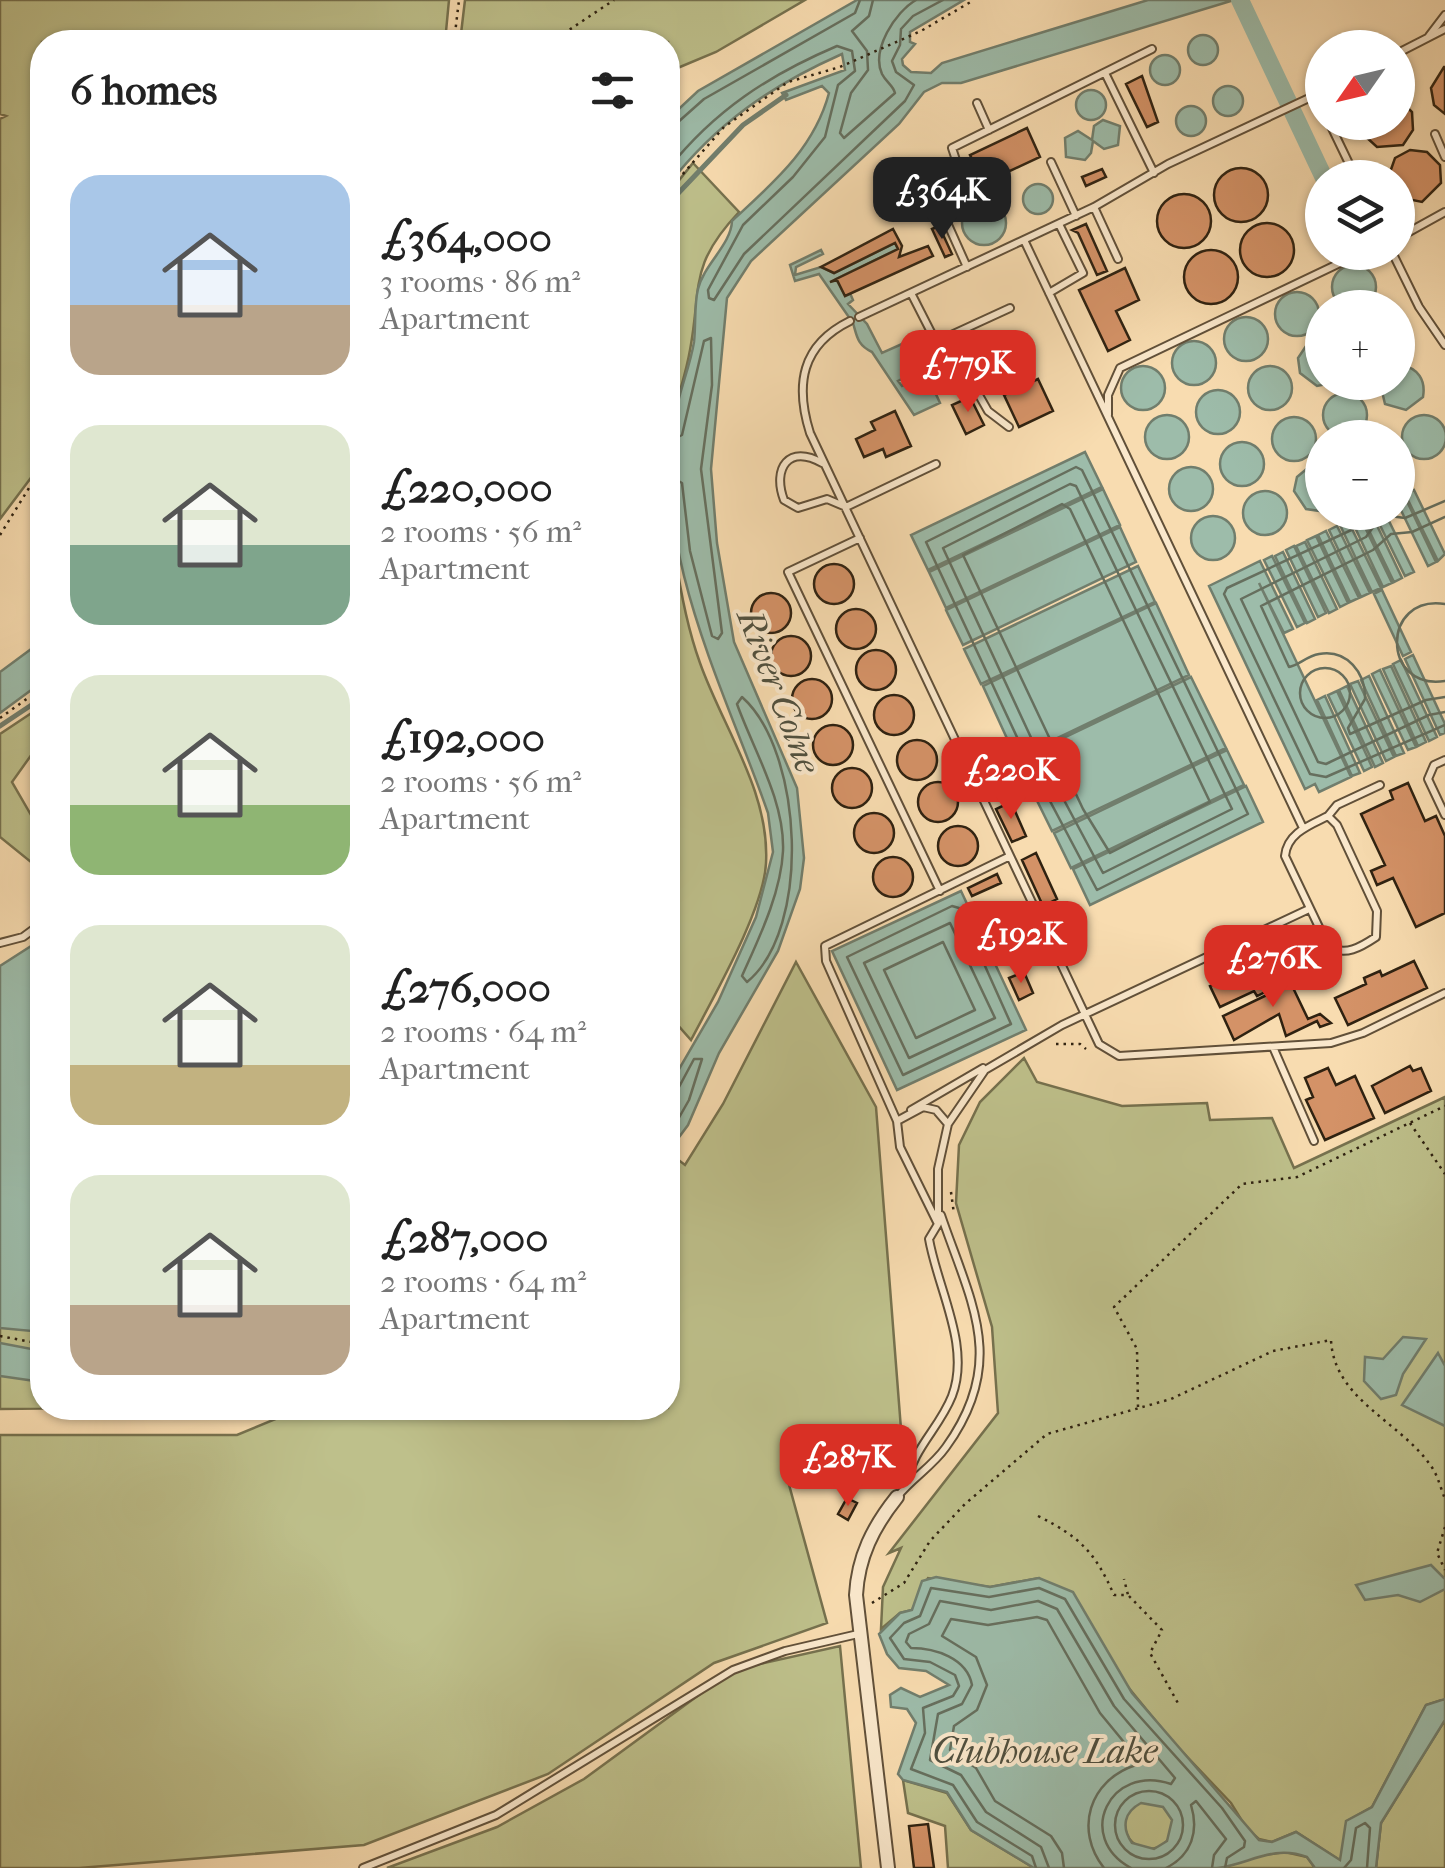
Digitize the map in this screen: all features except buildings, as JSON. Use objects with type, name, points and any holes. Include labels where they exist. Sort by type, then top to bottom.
[{"type":"street","points":[[888,1868],[857,1613],[860,1564],[878,1521],[897,1497]]},
{"type":"lane","points":[[1429,38],[1445,16]]},
{"type":"lane","points":[[1415,45],[1445,29]]},
{"type":"lane","points":[[967,267],[940,209],[962,181],[952,148],[1152,49]]},
{"type":"lane","points":[[1104,73],[1154,173]]},
{"type":"lane","points":[[859,317],[1094,208],[1154,173],[1305,100]]},
{"type":"lane","points":[[977,103],[989,130]]},
{"type":"lane","points":[[1434,134],[1445,157]]},
{"type":"lane","points":[[1051,162],[1076,216]]},
{"type":"lane","points":[[1094,208],[1118,260]]},
{"type":"lane","points":[[1415,229],[1445,212]]},
{"type":"lane","points":[[1049,293],[1083,273],[1059,224]]},
{"type":"lane","points":[[1024,240],[1303,828]]},
{"type":"lane","points":[[1108,418],[1108,394],[1120,368],[1325,270]]},
{"type":"lane","points":[[1401,270],[1419,307],[1445,345]]},
{"type":"lane","points":[[911,293],[930,338],[951,346],[988,410],[1008,427]]},
{"type":"lane","points":[[936,342],[1010,308]]},
{"type":"lane","points":[[850,321],[820,342],[804,370],[800,401],[825,464],[1099,1044],[1119,1056],[1348,1040],[1445,992]]},
{"type":"lane","points":[[825,464],[808,455],[796,455],[781,468],[777,482],[784,500],[798,508],[827,500],[846,507],[936,464]]},
{"type":"lane","points":[[860,538],[788,572],[940,890]]},
{"type":"lane","points":[[1445,760],[1434,765],[1428,778],[1445,815]]},
{"type":"lane","points":[[1328,816],[1337,824],[1377,911],[1379,930],[1360,948],[1334,950],[1285,856],[1288,843],[1303,828],[1328,816],[1337,804],[1380,785]]},
{"type":"lane","points":[[938,1224],[900,1147],[897,1121],[826,962],[825,946],[1010,856]]},
{"type":"lane","points":[[897,1121],[997,1060],[1310,908]]},
{"type":"lane","points":[[0,943],[30,933]]},
{"type":"lane","points":[[1273,1047],[1314,1141]]},
{"type":"lane","points":[[907,1484],[910,1461],[953,1394],[958,1356],[956,1332],[937,1283],[929,1239],[938,1224],[938,1169],[948,1124],[968,1090],[997,1060]]},
{"type":"lane","points":[[911,1110],[936,1110],[948,1124]]},
{"type":"lane","points":[[897,1497],[945,1450],[967,1415],[981,1373],[979,1323],[939,1209]]},
{"type":"lane","points":[[363,1868],[496,1815],[733,1670],[785,1651],[858,1634]]},
{"type":"path","points":[[456,30],[460,0]]},
{"type":"path","points":[[569,30],[614,0]]},
{"type":"path","points":[[680,177],[724,127],[788,82],[840,67],[920,32],[974,0]]},
{"type":"path","points":[[0,535],[30,486]]},
{"type":"path","points":[[0,718],[30,697]]},
{"type":"path","points":[[1044,1049],[1080,1044],[1090,1052]]},
{"type":"path","points":[[1138,1408],[1137,1349],[1114,1306],[1242,1184],[1297,1177],[1445,1106]]},
{"type":"path","points":[[1410,1122],[1445,1174]]},
{"type":"path","points":[[949,1182],[955,1221]]},
{"type":"path","points":[[0,1336],[30,1342]]},
{"type":"path","points":[[857,1613],[904,1582],[930,1541],[965,1504],[1048,1434],[1171,1399],[1273,1351],[1332,1340],[1332,1360],[1347,1388],[1395,1427],[1433,1469],[1445,1499]]},
{"type":"path","points":[[1038,1516],[1066,1530],[1097,1557],[1114,1595],[1128,1596]]},
{"type":"path","points":[[1445,1527],[1437,1553],[1445,1570]]},
{"type":"path","points":[[1124,1579],[1128,1596],[1162,1630],[1150,1653],[1179,1705]]},
{"type":"green space","points":[[0,0],[449,0],[446,30],[30,30],[30,479],[0,519],[0,119],[6,116],[0,114]]},
{"type":"green space","points":[[465,0],[805,0],[716,52],[680,67],[680,30],[461,30]]},
{"type":"green space","points":[[693,163],[739,212],[704,263],[680,391],[680,179]]},
{"type":"green space","points":[[680,580],[700,663],[761,811],[766,863],[757,904],[737,952],[691,1040],[680,1028]]},
{"type":"green space","points":[[30,714],[30,757],[12,782],[30,813],[30,861],[0,837],[0,734]]},
{"type":"green space","points":[[796,962],[876,1107],[902,1442],[788,1481],[827,1623],[714,1663],[548,1774],[364,1845],[79,1868],[0,1868],[0,1435],[237,1435],[273,1420],[680,1420],[680,1161],[685,1165],[723,1104]]},
{"type":"green space","points":[[1024,1058],[1037,1082],[1122,1106],[1207,1103],[1210,1120],[1272,1118],[1294,1168],[1445,1097],[1445,1699],[1426,1705],[1372,1807],[1347,1821],[1341,1861],[1296,1832],[1272,1842],[1259,1839],[1247,1829],[1231,1803],[1173,1742],[1039,1578],[990,1587],[928,1578],[912,1610],[900,1613],[881,1629],[883,1587],[901,1548],[889,1553],[998,1413],[992,1327],[956,1203],[959,1145],[980,1102]]},
{"type":"green space","points":[[30,1316],[30,1409],[0,1409],[0,1325]]},
{"type":"green space","points":[[840,1646],[861,1868],[387,1868],[497,1827],[584,1779],[733,1670]]},
{"type":"green space","points":[[1445,1720],[1445,1868],[1376,1868],[1381,1823]]},
{"type":"green space","points":[[903,1780],[947,1793],[971,1830],[1034,1868],[948,1868],[945,1826],[908,1813]]},
{"type":"green space","points":[[1149,1801],[1166,1808],[1173,1825],[1166,1842],[1149,1849],[1132,1842],[1125,1825],[1132,1808]]},
{"type":"green space","points":[[1285,1852],[1307,1857],[1315,1868],[1217,1868],[1243,1858]]},
{"type":"water","points":[[857,0],[964,0],[910,32],[910,42],[915,44],[902,59],[903,65],[911,72],[931,73],[942,63],[1148,0],[1234,0],[961,83],[942,83],[924,92],[899,124],[751,261],[727,298],[711,469],[717,543],[734,642],[797,788],[804,858],[800,889],[778,951],[719,1053],[680,1136],[680,1067],[718,1002],[756,917],[773,852],[768,813],[713,669],[682,567],[680,397],[694,342],[701,280],[727,238],[732,221],[803,148],[829,93],[822,86],[786,100],[782,93],[845,70],[842,54],[791,79],[746,108],[680,171],[680,108],[698,91]]},
{"type":"water","points":[[1203,35],[1214,39],[1218,50],[1214,61],[1203,65],[1192,61],[1188,50],[1192,39]]},
{"type":"water","points":[[1165,55],[1176,59],[1180,70],[1176,81],[1165,85],[1154,81],[1150,70],[1154,59]]},
{"type":"water","points":[[1228,86],[1239,90],[1243,101],[1239,112],[1228,116],[1217,112],[1213,101],[1217,90]]},
{"type":"water","points":[[1091,90],[1102,94],[1106,105],[1102,116],[1091,120],[1080,116],[1076,105],[1080,94]]},
{"type":"water","points":[[1191,106],[1202,110],[1206,121],[1202,132],[1191,136],[1180,132],[1176,121],[1180,110]]},
{"type":"water","points":[[1103,120],[1120,126],[1118,145],[1104,149],[1093,141],[1085,160],[1066,157],[1065,138],[1078,131],[1092,140],[1094,126]]},
{"type":"water","points":[[1038,184],[1049,188],[1053,199],[1049,210],[1038,214],[1027,210],[1023,199],[1027,188]]},
{"type":"water","points":[[984,201],[1000,207],[1006,223],[1000,239],[984,245],[968,239],[962,223],[968,207]]},
{"type":"water","points":[[895,243],[898,249],[836,279],[845,295],[850,293],[853,300],[848,304],[867,324],[882,353],[911,340],[924,368],[898,381],[902,386],[927,375],[940,403],[914,415],[872,352],[860,343],[853,323],[819,274],[795,281],[790,265],[821,250],[823,254],[796,267],[795,275],[821,267],[834,273]]},
{"type":"water","points":[[1339,270],[1369,270],[1375,278],[1376,290],[1332,290],[1333,278]]},
{"type":"water","points":[[1305,293],[1305,335],[1297,336],[1281,330],[1275,314],[1281,298]]},
{"type":"water","points":[[1246,317],[1262,323],[1268,339],[1262,355],[1246,361],[1230,355],[1224,339],[1230,323]]},
{"type":"water","points":[[1194,341],[1210,347],[1216,363],[1210,379],[1194,385],[1178,379],[1172,363],[1178,347]]},
{"type":"water","points":[[1305,348],[1305,377],[1300,373],[1298,358]]},
{"type":"water","points":[[1143,366],[1159,372],[1165,388],[1159,404],[1143,410],[1127,404],[1121,388],[1127,372]]},
{"type":"water","points":[[1270,366],[1286,372],[1292,388],[1286,404],[1270,410],[1254,404],[1248,388],[1254,372]]},
{"type":"water","points":[[1415,371],[1420,376],[1423,397],[1406,410],[1385,404],[1384,400],[1415,400]]},
{"type":"water","points":[[1218,390],[1234,396],[1240,412],[1234,428],[1218,434],[1202,428],[1196,412],[1202,396]]},
{"type":"water","points":[[1328,400],[1362,400],[1366,420],[1324,420]]},
{"type":"water","points":[[1167,415],[1183,421],[1189,437],[1183,453],[1167,459],[1151,453],[1145,437],[1151,421]]},
{"type":"water","points":[[1415,416],[1433,416],[1445,428],[1445,446],[1440,453],[1433,458],[1415,458],[1415,420],[1409,420]]},
{"type":"water","points":[[1285,418],[1303,418],[1305,459],[1285,460],[1273,448],[1273,430]]},
{"type":"water","points":[[1242,442],[1258,448],[1264,464],[1258,480],[1242,486],[1226,480],[1220,464],[1226,448]]},
{"type":"water","points":[[1085,452],[1102,487],[928,570],[911,535]]},
{"type":"water","points":[[1191,467],[1207,473],[1213,489],[1207,505],[1191,511],[1175,505],[1169,489],[1175,473]]},
{"type":"water","points":[[1305,470],[1305,508],[1294,491],[1297,477]]},
{"type":"water","points":[[1103,489],[1120,525],[946,608],[929,572]]},
{"type":"water","points":[[1265,491],[1281,497],[1287,513],[1281,529],[1265,535],[1249,529],[1243,513],[1249,497]]},
{"type":"water","points":[[1415,492],[1445,554],[1438,561],[1415,514]]},
{"type":"water","points":[[1213,516],[1229,522],[1235,538],[1229,554],[1213,560],[1197,554],[1191,538],[1197,522]]},
{"type":"water","points":[[1415,518],[1436,562],[1428,566],[1411,530],[1415,530]]},
{"type":"water","points":[[1120,527],[1136,562],[963,645],[946,610]]},
{"type":"water","points":[[1329,530],[1339,530],[1370,593],[1361,597]]},
{"type":"water","points":[[1342,530],[1352,530],[1381,588],[1372,592]]},
{"type":"water","points":[[1356,530],[1366,530],[1392,583],[1383,587]]},
{"type":"water","points":[[1369,530],[1379,530],[1402,578],[1394,582]]},
{"type":"water","points":[[1382,530],[1393,530],[1414,572],[1405,576]]},
{"type":"water","points":[[1326,531],[1359,598],[1350,602],[1318,535]]},
{"type":"water","points":[[1316,536],[1348,603],[1340,607],[1307,540]]},
{"type":"water","points":[[1305,542],[1337,609],[1329,613],[1296,546]]},
{"type":"water","points":[[1294,546],[1326,613],[1318,617],[1286,550]]},
{"type":"water","points":[[1283,552],[1315,619],[1307,623],[1275,556]]},
{"type":"water","points":[[1272,556],[1305,623],[1297,627],[1264,560]]},
{"type":"water","points":[[1260,561],[1293,629],[1284,633],[1259,583],[1351,777],[1319,792],[1315,784],[1305,789],[1209,586]]},
{"type":"water","points":[[1138,566],[1155,602],[981,684],[964,649]]},
{"type":"water","points":[[1382,590],[1411,652],[1403,656],[1374,594]]},
{"type":"water","points":[[1156,603],[1189,675],[1016,758],[983,686]]},
{"type":"water","points":[[30,650],[30,691],[0,713],[0,672]]},
{"type":"water","points":[[1413,655],[1445,724],[1445,733],[1440,735],[1405,659]]},
{"type":"water","points":[[1401,660],[1437,737],[1429,741],[1393,664]]},
{"type":"water","points":[[1391,666],[1426,742],[1418,746],[1383,669]]},
{"type":"water","points":[[1380,670],[1416,747],[1408,750],[1372,674]]},
{"type":"water","points":[[1369,676],[1404,753],[1396,756],[1361,680]]},
{"type":"water","points":[[1191,677],[1226,748],[1052,831],[1017,760]]},
{"type":"water","points":[[1358,681],[1394,757],[1386,761],[1350,684]]},
{"type":"water","points":[[1347,686],[1383,763],[1375,767],[1339,690]]},
{"type":"water","points":[[1337,691],[1372,767],[1364,771],[1328,695]]},
{"type":"water","points":[[1325,696],[1360,773],[1352,776],[1317,700]]},
{"type":"water","points":[[1227,750],[1244,785],[1071,868],[1054,833]]},
{"type":"water","points":[[1246,786],[1263,822],[1090,905],[1073,869]]},
{"type":"water","points":[[961,891],[1026,1030],[897,1090],[832,951]]},
{"type":"water","points":[[30,947],[30,1331],[0,1328],[0,966]]},
{"type":"water","points":[[1403,1337],[1426,1339],[1403,1374],[1396,1395],[1381,1399],[1364,1381],[1365,1357],[1383,1359]]},
{"type":"water","points":[[0,1343],[30,1349],[30,1380],[0,1376]]},
{"type":"water","points":[[1438,1353],[1445,1366],[1445,1426],[1402,1405]]},
{"type":"water","points":[[1431,1565],[1445,1579],[1445,1589],[1420,1602],[1398,1595],[1365,1600],[1356,1585]]},
{"type":"water","name":"Clubhouse Lake","points":[[936,1577],[990,1587],[1039,1578],[1073,1592],[1132,1693],[1259,1840],[1272,1842],[1296,1832],[1340,1860],[1346,1821],[1372,1807],[1426,1705],[1445,1699],[1445,1720],[1381,1823],[1376,1868],[1315,1868],[1307,1857],[1283,1853],[1217,1868],[1034,1868],[971,1830],[947,1792],[903,1780],[898,1774],[916,1723],[907,1709],[891,1707],[890,1695],[901,1688],[920,1697],[949,1685],[926,1671],[899,1668],[887,1654],[879,1634],[900,1613],[912,1610],[922,1581]],"holes":[[[1141,1803],[1163,1807],[1172,1820],[1167,1841],[1154,1849],[1132,1843],[1126,1826],[1131,1811]]]},
{"type":"waterway","points":[[1240,0],[1316,160]]},
{"type":"waterway","points":[[680,191],[743,125],[786,95]]},
{"type":"waterway","points":[[0,726],[30,706]]},
{"type":"water label","name":"River Colne","points":[[779,691]]}]
